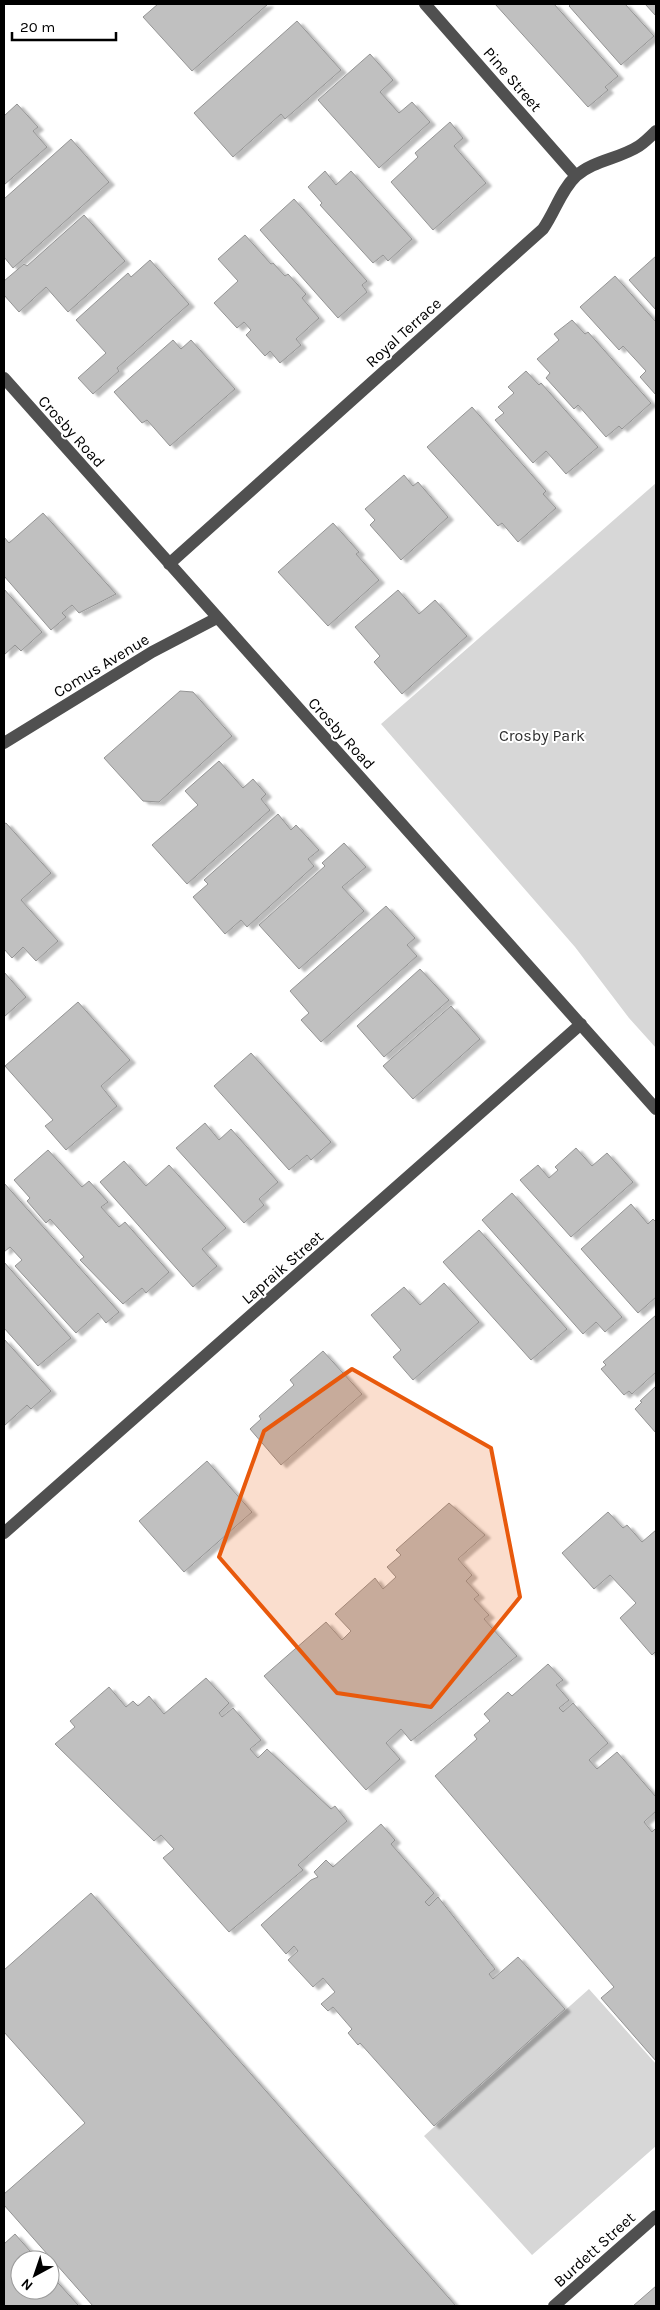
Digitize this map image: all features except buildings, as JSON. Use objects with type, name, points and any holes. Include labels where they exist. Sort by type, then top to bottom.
[{"type":"street","name":"Pine Street","points":[[425,4],[576,176]]},
{"type":"street","name":"Royal Terrace","points":[[169,564],[543,229],[555,212],[563,192],[576,176],[596,163],[616,157],[639,146],[656,130]]},
{"type":"street","name":"Crosby Road","points":[[4,378],[656,1109]]},
{"type":"street","name":"Comus Avenue","points":[[4,743],[152,652],[217,618]]},
{"type":"street","name":"Lapraik Street","points":[[4,1534],[581,1024]]},
{"type":"street","name":"Burdett Street","points":[[554,2306],[656,2216]]},
{"type":"highlighted area","points":[[352,1369],[491,1448],[520,1597],[431,1707],[337,1693],[219,1557],[264,1431]]},
{"type":"green space","name":"Crosby Park","points":[[656,483],[656,1048],[629,1018],[575,947],[381,724]]},
{"type":"green space","points":[[589,1989],[656,2064],[656,2146],[532,2255],[424,2136]]}]
